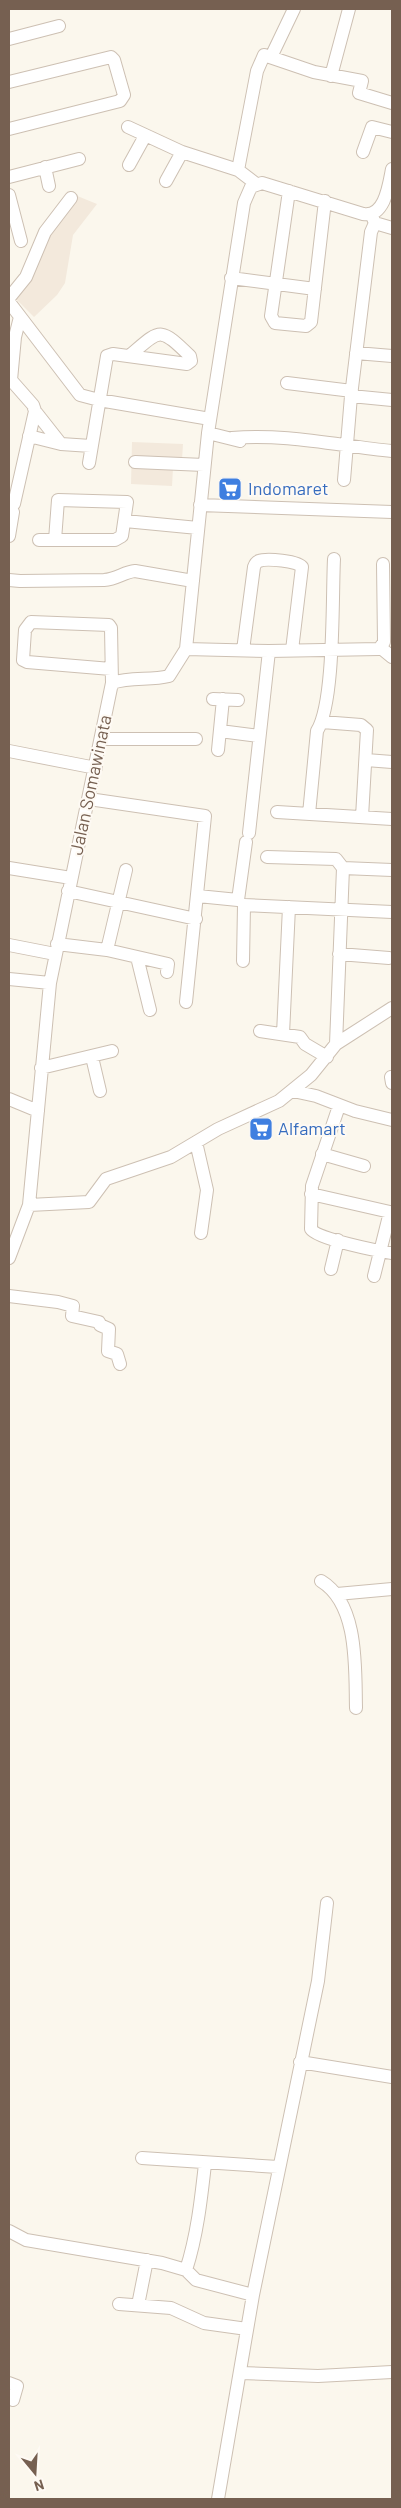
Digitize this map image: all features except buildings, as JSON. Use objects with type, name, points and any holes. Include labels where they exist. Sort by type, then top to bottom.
[{"type":"street","points":[[271,57],[294,9]]},
{"type":"street","points":[[330,76],[349,9]]},
{"type":"street","points":[[9,39],[59,26]]},
{"type":"street","points":[[238,170],[257,71],[264,55],[330,76],[362,81],[359,93],[392,102]]},
{"type":"street","points":[[9,82],[111,57],[114,60],[124,95],[120,101],[9,129]]},
{"type":"street","points":[[128,127],[182,152],[238,170],[256,183],[262,183],[325,201],[373,218],[392,228]]},
{"type":"street","points":[[362,152],[372,127],[392,132]]},
{"type":"street","points":[[129,165],[145,136]]},
{"type":"street","points":[[166,181],[182,152]]},
{"type":"street","points":[[9,177],[79,159]]},
{"type":"street","points":[[45,167],[49,186]]},
{"type":"street","points":[[344,480],[351,394],[373,218],[386,196],[392,169]]},
{"type":"street","points":[[112,682],[169,676],[186,649],[204,465],[231,278],[244,202],[251,187],[256,183]]},
{"type":"street","points":[[289,191],[271,316],[276,323],[309,325],[325,201]]},
{"type":"street","points":[[9,195],[23,243],[9,232]]},
{"type":"street","points":[[9,298],[26,276],[45,232],[71,198]]},
{"type":"street","points":[[231,278],[315,289]]},
{"type":"street","points":[[9,302],[80,394],[99,400],[210,419]]},
{"type":"street","points":[[20,317],[15,337],[10,379],[33,405],[36,412],[61,444]]},
{"type":"street","points":[[356,353],[392,356]]},
{"type":"street","points":[[90,463],[91,446],[107,356],[113,354],[130,356]]},
{"type":"street","points":[[286,383],[392,400]]},
{"type":"street","points":[[9,536],[36,412]]},
{"type":"street","points":[[208,433],[232,438],[252,436],[392,451]]},
{"type":"street","points":[[30,436],[61,444],[91,446]]},
{"type":"street","points":[[135,462],[204,465]]},
{"type":"street","points":[[39,540],[55,540],[115,540],[122,536],[127,504],[125,501],[60,499],[56,502],[55,540]]},
{"type":"street","points":[[200,505],[392,512]]},
{"type":"street","points":[[125,521],[198,528]]},
{"type":"street","points":[[309,814],[317,730],[322,722],[330,648],[334,559]]},
{"type":"street","points":[[243,650],[254,567],[258,562],[265,560],[296,562],[302,567],[292,650]]},
{"type":"street","points":[[381,648],[384,642],[388,588],[383,564]]},
{"type":"street","points":[[9,580],[20,582],[110,580],[135,571],[193,581]]},
{"type":"street","name":"Jalan Somawinata","points":[[9,1258],[28,1206],[50,983],[102,739],[112,682],[112,628],[109,625],[32,622],[24,630],[23,660],[27,662],[111,669]]},
{"type":"street","points":[[186,649],[269,651],[381,648],[392,657]]},
{"type":"street","points":[[198,896],[238,900],[269,651]]},
{"type":"street","points":[[218,750],[220,731],[218,699],[238,700]]},
{"type":"street","points":[[322,722],[364,727],[367,730],[362,817]]},
{"type":"street","points":[[220,731],[259,736]]},
{"type":"street","points":[[102,739],[196,739]]},
{"type":"street","points":[[9,751],[96,768]]},
{"type":"street","points":[[366,760],[392,762]]},
{"type":"street","points":[[89,800],[205,816],[196,919],[186,1002]]},
{"type":"street","points":[[277,812],[392,819]]},
{"type":"street","points":[[267,857],[336,859],[343,868],[336,1044]]},
{"type":"street","points":[[9,868],[70,884],[118,903],[196,919]]},
{"type":"street","points":[[343,868],[392,870]]},
{"type":"street","points":[[107,950],[126,870]]},
{"type":"street","points":[[243,961],[244,905],[392,912]]},
{"type":"street","points":[[283,1034],[289,907]]},
{"type":"street","points":[[9,945],[56,949],[107,950],[169,964],[167,972]]},
{"type":"street","points":[[339,954],[389,958]]},
{"type":"street","points":[[137,957],[150,1010]]},
{"type":"street","points":[[9,979],[50,983]]},
{"type":"street","points":[[28,1206],[89,1202],[106,1179],[162,1160],[218,1129],[260,1111],[293,1091],[327,1057],[336,1044],[392,1008]]},
{"type":"street","points":[[260,1031],[300,1037],[309,1046],[327,1057]]},
{"type":"street","points":[[42,1068],[112,1051]]},
{"type":"street","points":[[92,1056],[100,1091]]},
{"type":"street","points":[[293,1091],[312,1095],[339,1106],[392,1120]]},
{"type":"street","points":[[9,1099],[38,1111]]},
{"type":"street","points":[[339,1106],[312,1186],[312,1232],[386,1252]]},
{"type":"street","points":[[196,1142],[206,1180],[201,1233]]},
{"type":"street","points":[[322,1154],[364,1166]]},
{"type":"street","points":[[311,1194],[390,1212],[386,1252],[374,1276]]},
{"type":"street","points":[[331,1269],[338,1240]]},
{"type":"street","points":[[9,1296],[58,1302],[73,1306],[72,1316],[99,1322],[100,1325],[109,1329],[108,1351],[117,1354],[120,1364]]},
{"type":"street","points":[[322,1580],[337,1594],[351,1630],[355,1665],[356,1708]]},
{"type":"street","points":[[337,1594],[392,1589]]},
{"type":"street","points":[[218,2499],[253,2295],[318,1981],[327,1903]]},
{"type":"street","points":[[300,2062],[392,2077]]},
{"type":"street","points":[[142,2158],[205,2164],[278,2167]]},
{"type":"street","points":[[186,2270],[195,2234],[205,2164]]},
{"type":"street","points":[[9,2231],[26,2240],[147,2260],[186,2270],[196,2280],[253,2295]]},
{"type":"street","points":[[138,2305],[147,2260]]},
{"type":"street","points":[[119,2304],[171,2308],[204,2323],[247,2329]]},
{"type":"street","points":[[240,2373],[318,2376],[392,2372]]},
{"type":"street","points":[[9,2383],[16,2386],[13,2400]]},
{"type":"shaded area","points":[[70,193],[97,204],[73,235],[65,283],[57,295],[34,317],[10,293]]},
{"type":"shaded area","points":[[132,442],[183,444],[182,460],[173,468],[172,486],[131,484]]},
{"type":"place","name":"Indomaret","points":[[230,489]]},
{"type":"place","name":"Alfamart","points":[[261,1129]]}]
